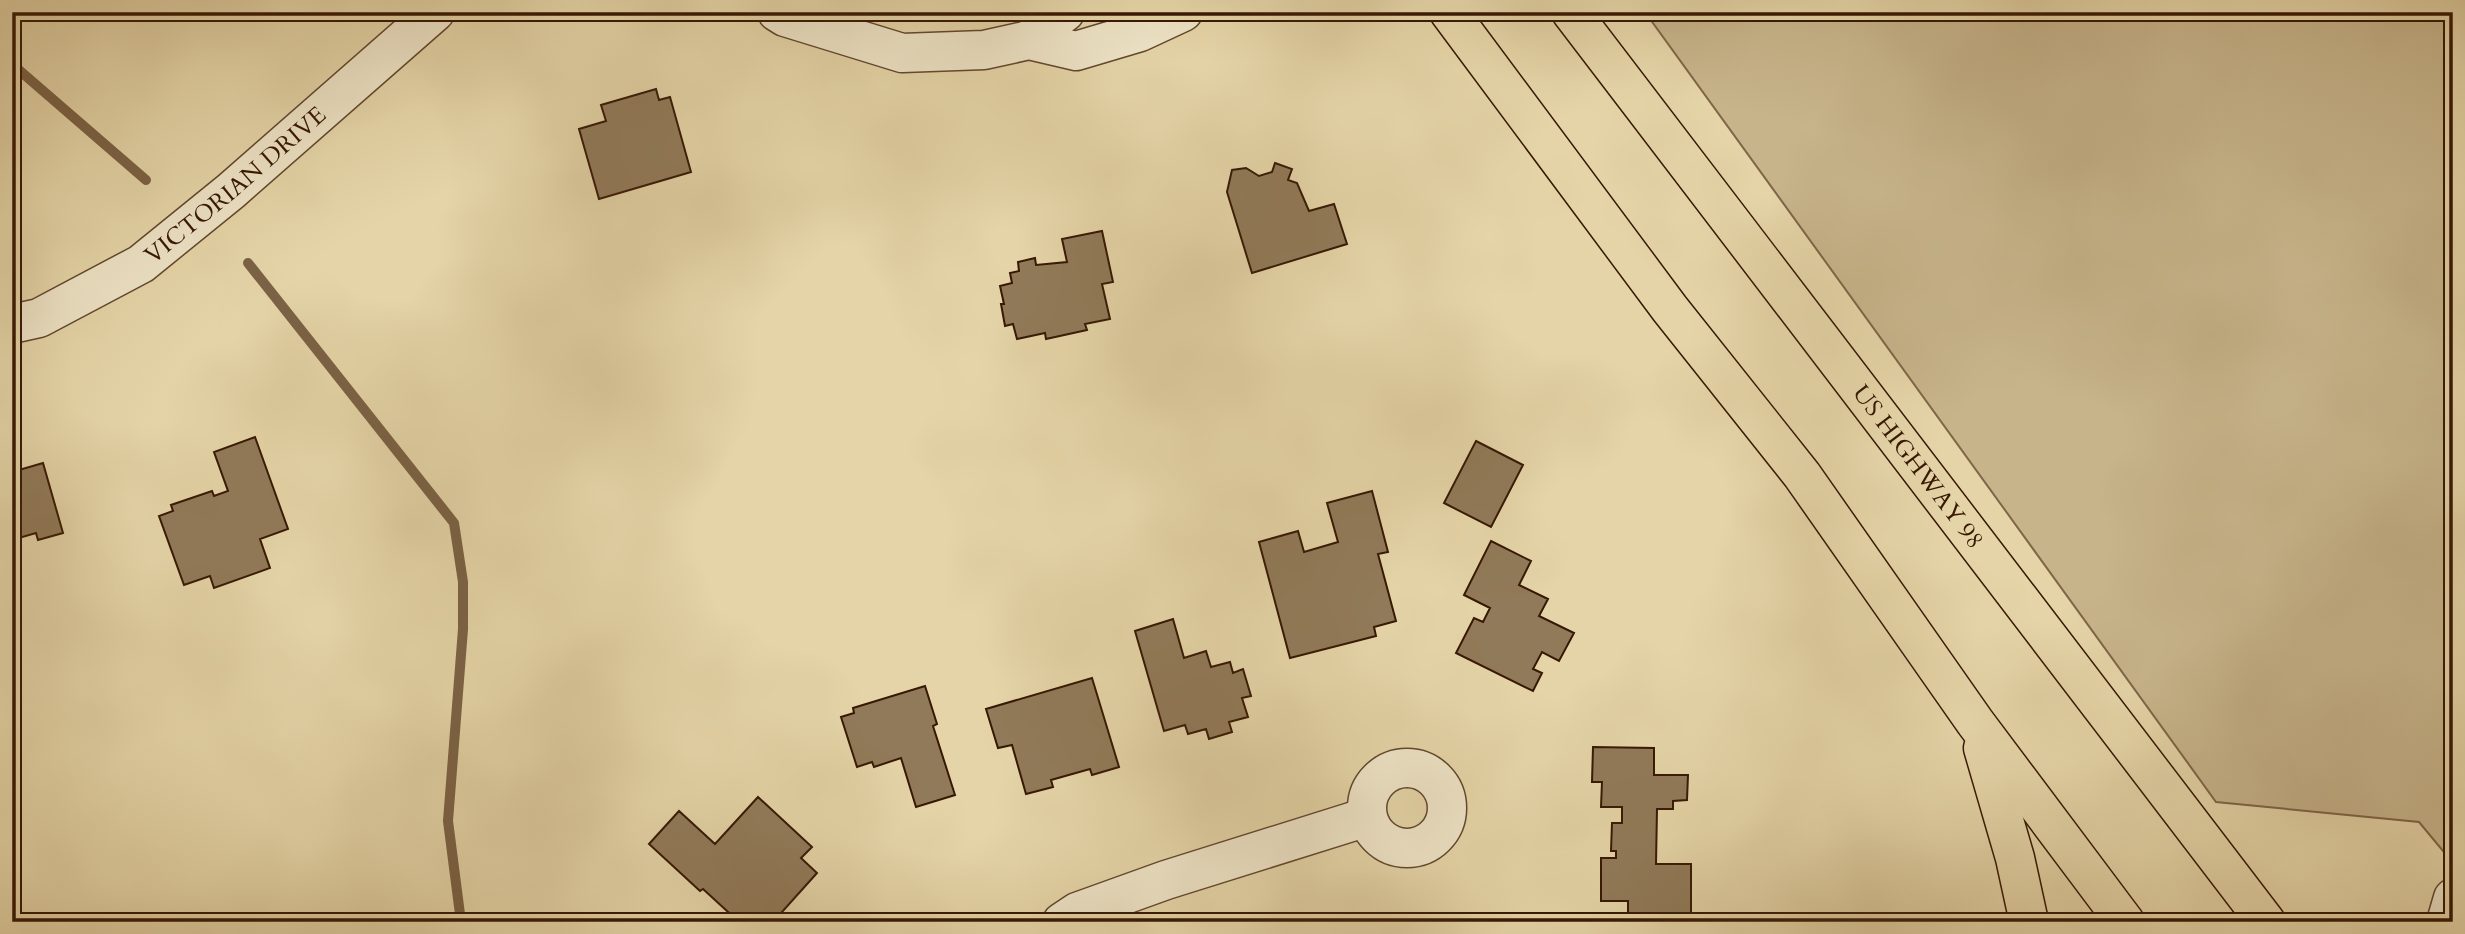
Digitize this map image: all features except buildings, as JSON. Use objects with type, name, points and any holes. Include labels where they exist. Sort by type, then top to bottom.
[{"type":"main road","points":[[1449,12],[1670,309],[1801,475],[1975,722],[2125,922]]},
{"type":"main road","name":"US HIGHWAY 98","points":[[1571,12],[2266,922]]},
{"type":"main road","points":[[1975,722],[2015,858],[2029,922]]},
{"type":"street","name":"VICTORIAN DRIVE","points":[[12,324],[39,318],[141,264],[231,191],[435,12]]},
{"type":"street","points":[[777,12],[785,17],[902,53],[984,50],[1029,40],[1065,12]]},
{"type":"street","points":[[1029,40],[1076,51],[1140,32],[1183,12]]},
{"type":"street","points":[[1062,922],[1077,912],[1166,880],[1367,817]]},
{"type":"shaded area","points":[[1645,12],[2453,12],[2453,863],[2419,822],[2216,802]]},
{"type":"waterway","points":[[12,64],[146,180]]},
{"type":"waterway","points":[[248,263],[454,523],[463,582],[463,629],[448,821],[461,922]]}]
